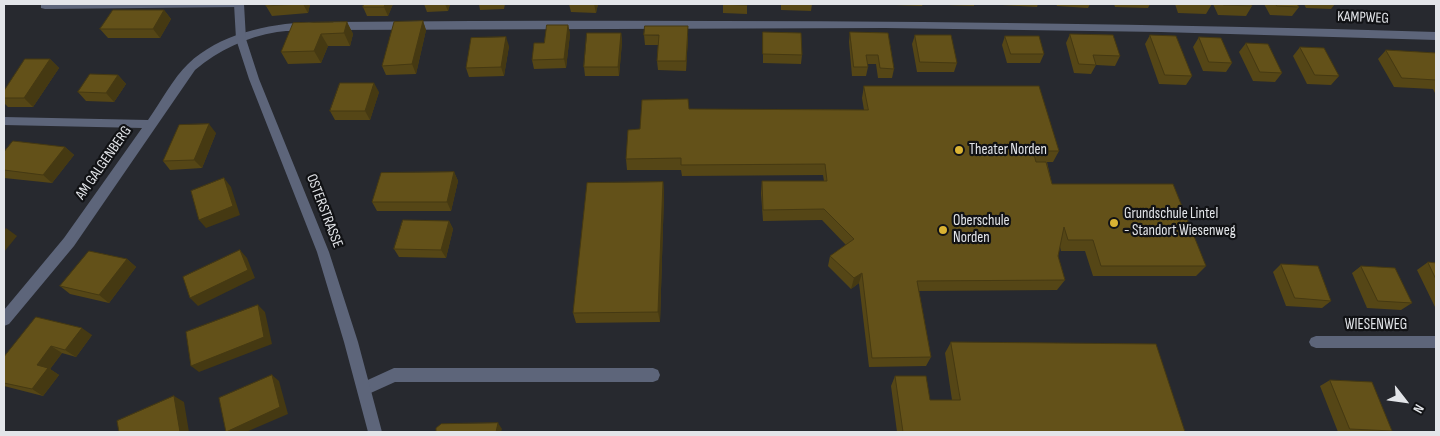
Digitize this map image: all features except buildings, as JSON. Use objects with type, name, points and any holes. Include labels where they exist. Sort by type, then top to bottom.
[{"type":"street","points":[[45,6],[239,4]]},
{"type":"street","name":"OSTERSTRASSE","points":[[239,4],[242,39],[254,78],[322,252],[364,389],[375,432]]},
{"type":"street","name":"KAMPWEG","points":[[242,39],[284,26],[805,23],[1265,30],[1436,36]]},
{"type":"street","name":"AM GALGENBERG","points":[[4,320],[69,242],[192,67],[203,57],[221,47],[242,39]]},
{"type":"street","points":[[4,121],[151,124]]},
{"type":"street","name":"WIESENWEG","points":[[1316,342],[1436,342]]},
{"type":"street","points":[[364,389],[394,375],[653,376]]},
{"type":"place","name":"Theater Norden","points":[[959,150]]},
{"type":"place","name":"Grundschule Lintel - Standort Wiesenweg","points":[[1114,223]]},
{"type":"place","name":"Oberschule Norden","points":[[943,230]]}]
